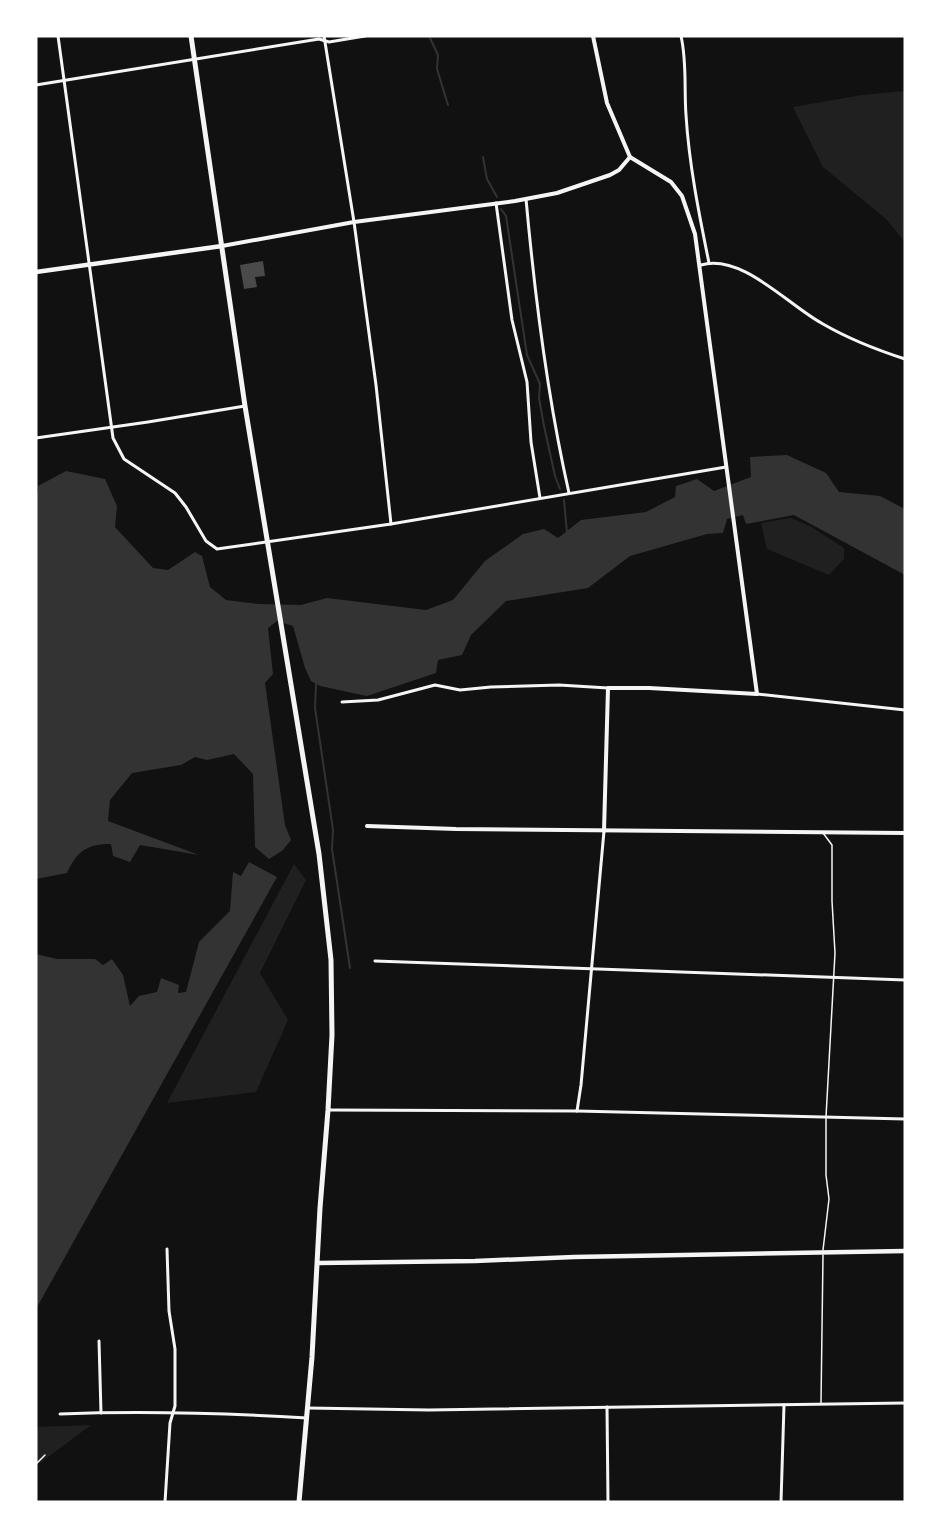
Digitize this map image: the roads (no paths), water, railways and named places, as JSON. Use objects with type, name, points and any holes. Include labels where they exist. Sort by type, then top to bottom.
[{"type":"main road","points":[[190,36],[245,405],[319,854],[331,960],[332,1035],[328,1110],[308,1408],[299,1502]]},
{"type":"main road","points":[[36,272],[222,246]]},
{"type":"main road","points":[[318,1263],[905,1251]]},
{"type":"street","points":[[57,36],[65,79],[113,438],[124,459],[175,493],[206,541],[217,549],[392,524],[728,466]]},
{"type":"street","points":[[36,85],[324,38],[329,42],[365,36]]},
{"type":"street","points":[[593,36],[607,103],[630,157],[671,182],[682,196],[696,234],[757,694]]},
{"type":"street","points":[[681,36],[685,54],[686,115],[699,217],[709,263]]},
{"type":"street","points":[[324,38],[354,222],[392,524]]},
{"type":"street","points":[[222,246],[354,222],[557,193],[599,180],[620,170],[630,157]]},
{"type":"street","points":[[526,199],[534,290],[549,395],[569,493]]},
{"type":"street","points":[[496,203],[512,320],[526,382],[531,442],[540,498]]},
{"type":"street","points":[[701,265],[709,263],[735,268],[757,278],[801,311],[825,325],[877,350],[905,359]]},
{"type":"street","points":[[36,438],[112,428],[245,405]]},
{"type":"street","points":[[342,702],[378,700],[435,685],[460,690],[513,686],[650,688],[757,694],[905,710]]},
{"type":"street","points":[[577,1111],[604,831],[608,688]]},
{"type":"street","points":[[367,826],[604,831],[905,833]]},
{"type":"street","points":[[375,961],[905,981]]},
{"type":"street","points":[[328,1110],[577,1111],[905,1119]]},
{"type":"street","points":[[165,1502],[172,1412],[175,1406],[175,1349],[170,1311],[167,1249]]},
{"type":"street","points":[[99,1341],[101,1413]]},
{"type":"street","points":[[308,1408],[417,1410],[905,1403]]},
{"type":"street","points":[[781,1502],[784,1405]]},
{"type":"street","points":[[608,1407],[608,1502]]},
{"type":"street","points":[[60,1414],[172,1412],[307,1418]]},
{"type":"lane","points":[[821,1404],[823,1252],[829,1199],[826,1175],[826,1117],[834,978],[832,845],[822,832]]},
{"type":"lane","points":[[36,1464],[45,1455]]},
{"type":"waterway","points":[[429,36],[438,55],[437,69],[448,105]]},
{"type":"waterway","points":[[483,157],[487,179],[497,197]]},
{"type":"waterway","points":[[501,209],[506,216],[527,355],[540,384],[539,398],[544,426],[560,489]]},
{"type":"waterway","points":[[564,500],[567,533]]},
{"type":"waterway","points":[[316,684],[315,708],[333,830],[332,849],[350,968]]}]
